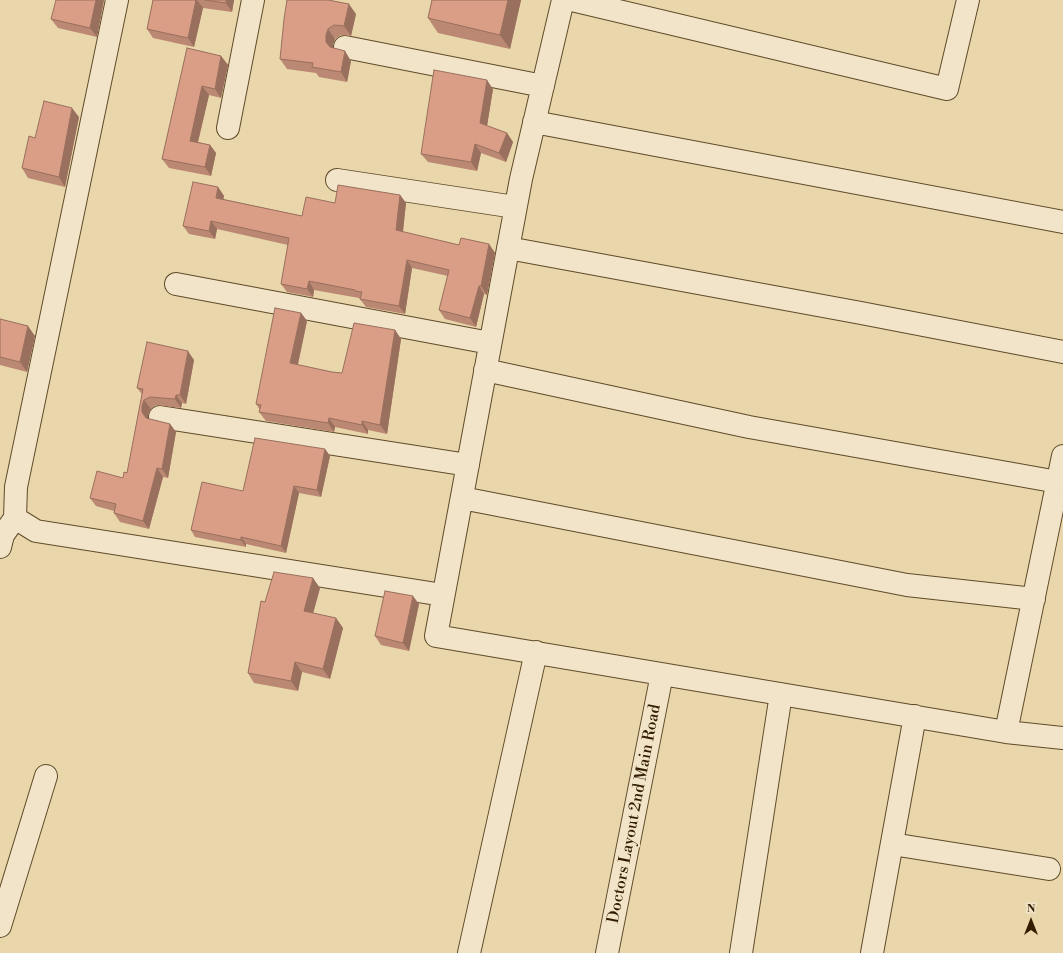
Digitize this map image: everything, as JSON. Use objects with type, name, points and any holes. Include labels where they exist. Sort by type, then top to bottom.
[{"type":"street","points":[[0,547],[3,535],[15,518],[16,487],[117,0]]},
{"type":"street","points":[[228,128],[253,0]]},
{"type":"street","points":[[563,0],[515,207],[436,636],[1006,732],[1063,738]]},
{"type":"street","points":[[572,0],[947,89],[968,0]]},
{"type":"street","points":[[345,47],[543,86]]},
{"type":"street","points":[[534,122],[1063,222]]},
{"type":"street","points":[[337,180],[515,207]]},
{"type":"street","points":[[508,248],[853,311],[1063,352]]},
{"type":"street","points":[[176,284],[490,343]]},
{"type":"street","points":[[485,370],[749,427],[1058,482]]},
{"type":"street","points":[[160,417],[468,465]]},
{"type":"street","points":[[1006,732],[1063,456]]},
{"type":"street","points":[[462,498],[907,585],[1034,599]]},
{"type":"street","points":[[15,518],[36,532],[444,595]]},
{"type":"street","points":[[469,953],[536,652]]},
{"type":"street","name":"Doctors Layout 2nd Main Road","points":[[607,953],[662,674]]},
{"type":"street","points":[[741,953],[781,694]]},
{"type":"street","points":[[872,953],[915,716]]},
{"type":"street","points":[[0,926],[46,776]]},
{"type":"street","points":[[892,844],[1049,869]]},
{"type":"building","points":[[56,0],[96,0],[90,28],[51,19]]},
{"type":"building","points":[[153,0],[196,0],[188,38],[147,29]]},
{"type":"building","points":[[205,0],[226,0],[226,3]]},
{"type":"building","points":[[287,0],[328,0],[349,4],[344,26],[334,25],[328,29],[326,35],[326,42],[330,47],[345,51],[341,72],[312,67],[313,63],[280,59]]},
{"type":"building","points":[[432,0],[508,0],[500,35],[428,18]]},
{"type":"building","points":[[187,48],[221,56],[215,89],[202,86],[190,141],[210,145],[205,167],[162,159]]},
{"type":"building","points":[[434,70],[487,80],[480,123],[507,133],[499,153],[475,144],[471,162],[421,154]]},
{"type":"building","points":[[44,101],[72,108],[59,177],[22,168],[29,136],[35,138]]},
{"type":"building","points":[[193,182],[218,187],[216,198],[302,216],[306,197],[335,203],[338,185],[400,195],[396,230],[459,245],[461,238],[489,244],[481,286],[479,286],[470,318],[439,310],[449,270],[407,260],[399,306],[360,299],[362,292],[309,281],[307,289],[281,284],[289,238],[211,221],[209,231],[183,226]]},
{"type":"building","points":[[275,308],[301,313],[290,363],[332,372],[342,373],[354,323],[395,330],[380,425],[362,421],[362,425],[329,418],[328,423],[259,412],[261,405],[256,404]]},
{"type":"building","points":[[0,319],[28,326],[20,362],[0,357]]},
{"type":"building","points":[[147,342],[188,351],[180,395],[176,395],[175,399],[150,397],[144,400],[142,406],[142,412],[146,418],[170,424],[162,469],[157,468],[143,521],[114,513],[116,504],[90,498],[97,471],[123,478],[124,472],[127,473],[143,389],[137,388]]},
{"type":"building","points":[[255,438],[325,449],[317,490],[294,486],[281,546],[241,537],[241,540],[191,530],[202,482],[243,491]]},
{"type":"building","points":[[274,572],[313,578],[304,611],[336,618],[323,669],[295,662],[291,681],[248,673],[261,601],[265,602]]},
{"type":"building","points":[[385,591],[413,596],[403,643],[375,636]]}]
